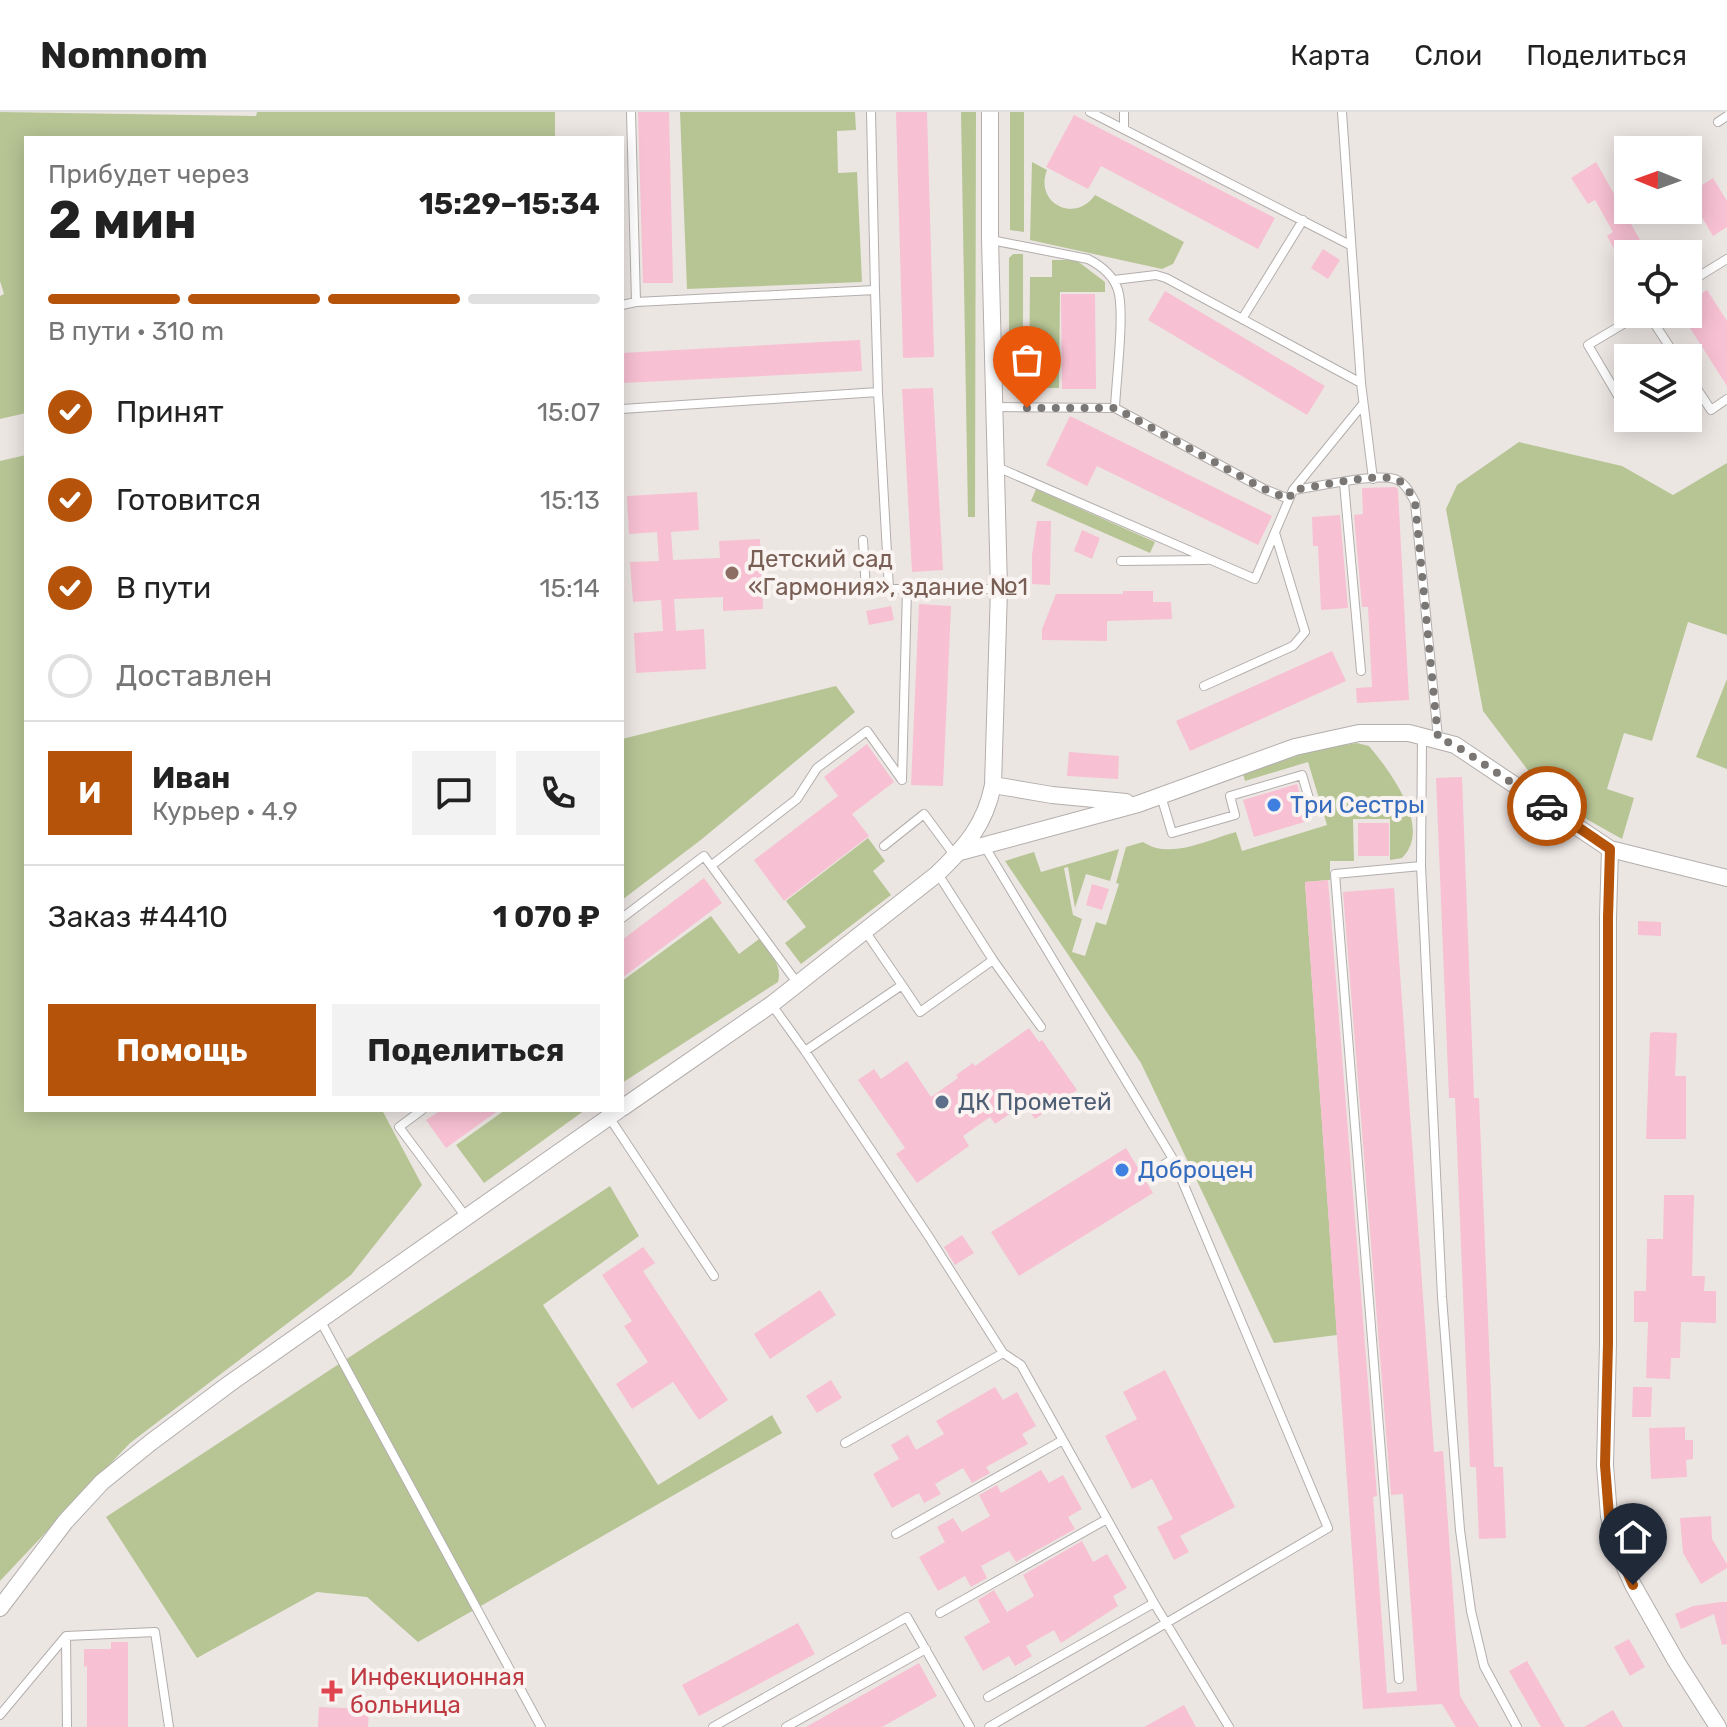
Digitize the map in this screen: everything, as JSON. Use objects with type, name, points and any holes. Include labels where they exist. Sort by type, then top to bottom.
[{"type":"street","points":[[624,1107],[772,1004],[937,874],[958,854],[981,824],[989,805],[993,785],[999,589],[990,112]]},
{"type":"street","points":[[958,854],[1138,804],[1295,747],[1359,733],[1409,733],[1455,745],[1610,849],[1727,878]]},
{"type":"street","points":[[993,785],[1138,804]]},
{"type":"street","points":[[1610,849],[1605,1465],[1609,1516],[1617,1550],[1633,1585],[1718,1727]]},
{"type":"street","points":[[0,1608],[65,1522],[102,1482],[229,1384],[617,1112]]},
{"type":"lane","points":[[631,112],[636,302]]},
{"type":"lane","points":[[871,112],[878,392],[889,589]]},
{"type":"lane","points":[[1090,112],[1350,245]]},
{"type":"lane","points":[[1124,112],[1124,128]]},
{"type":"lane","points":[[1342,112],[1361,383],[1373,479]]},
{"type":"lane","points":[[1718,122],[1727,116]]},
{"type":"lane","points":[[1242,319],[1303,220]]},
{"type":"lane","points":[[990,239],[1088,259],[1114,280],[1120,302],[1115,408]]},
{"type":"lane","points":[[1702,274],[1727,259]]},
{"type":"lane","points":[[1114,280],[1156,275],[1166,278],[1361,383]]},
{"type":"lane","points":[[624,305],[875,290]]},
{"type":"lane","points":[[1614,389],[1588,345],[1617,328]]},
{"type":"lane","points":[[624,409],[878,392]]},
{"type":"lane","points":[[1702,396],[1711,410],[1727,399]]},
{"type":"lane","points":[[997,467],[1255,579],[1293,490],[1363,404]]},
{"type":"lane","points":[[996,407],[1115,408],[1264,489],[1289,499]]},
{"type":"lane","points":[[1293,490],[1373,479],[1396,479],[1406,487],[1415,502],[1430,737],[1421,866],[1442,1297],[1460,1530],[1471,1611],[1484,1666],[1517,1727]]},
{"type":"lane","points":[[1344,483],[1361,671]]},
{"type":"lane","points":[[1204,686],[1293,646],[1305,632],[1275,533]]},
{"type":"lane","points":[[863,540],[866,591],[999,589]]},
{"type":"lane","points":[[1121,561],[1211,560]]},
{"type":"lane","points":[[712,865],[797,799],[817,768],[867,731],[902,780],[907,589]]},
{"type":"lane","points":[[1161,796],[1172,833],[1235,815],[1230,796],[1302,775],[1313,812]]},
{"type":"lane","points":[[884,846],[924,814],[958,854]]},
{"type":"lane","points":[[985,847],[1173,1159],[1328,1528],[989,1727]]},
{"type":"lane","points":[[624,916],[704,856],[798,984]]},
{"type":"lane","points":[[1399,1679],[1335,874],[1421,866]]},
{"type":"lane","points":[[937,874],[1041,1027]]},
{"type":"lane","points":[[865,931],[920,1012],[993,960]]},
{"type":"lane","points":[[805,1051],[902,985]]},
{"type":"lane","points":[[772,1004],[1003,1353],[1021,1365],[1154,1603],[1229,1727]]},
{"type":"lane","points":[[419,1112],[399,1127],[466,1217]]},
{"type":"lane","points":[[617,1112],[714,1276]]},
{"type":"lane","points":[[1153,1171],[1173,1159]]},
{"type":"lane","points":[[320,1320],[541,1727]]},
{"type":"lane","points":[[845,1443],[1003,1353]]},
{"type":"lane","points":[[896,1534],[1063,1440]]},
{"type":"lane","points":[[940,1613],[1107,1519]]},
{"type":"lane","points":[[988,1697],[1154,1603]]},
{"type":"lane","points":[[713,1727],[907,1617],[970,1727]]},
{"type":"lane","points":[[0,1715],[66,1636],[155,1632],[169,1727]]},
{"type":"lane","points":[[66,1636],[67,1727]]},
{"type":"lane","points":[[786,1727],[926,1649]]},
{"type":"green space","points":[[0,112],[256,116],[257,112],[555,112],[555,136],[24,136],[24,413],[0,419],[0,296],[4,294],[0,281]]},
{"type":"green space","points":[[680,112],[855,112],[856,130],[837,131],[838,173],[857,172],[862,282],[687,289]]},
{"type":"green space","points":[[961,112],[976,112],[975,517],[968,517]]},
{"type":"green space","points":[[1010,112],[1024,112],[1024,232],[1010,230]]},
{"type":"green space","points":[[1032,162],[1047,170],[1046,192],[1059,206],[1077,208],[1087,204],[1095,195],[1184,242],[1173,264],[1162,269],[1030,240]]},
{"type":"green space","points":[[1013,254],[1023,254],[1023,378],[1009,378],[1009,258]]},
{"type":"green space","points":[[1052,260],[1076,260],[1105,282],[1105,292],[1060,292],[1059,388],[1029,388],[1030,277],[1052,277]]},
{"type":"green space","points":[[1519,442],[1622,466],[1673,495],[1727,463],[1727,635],[1688,622],[1652,741],[1624,733],[1607,789],[1634,798],[1622,839],[1549,798],[1483,711],[1446,509],[1457,485]]},
{"type":"green space","points":[[24,455],[24,1112],[383,1112],[422,1185],[351,1275],[130,1443],[0,1581],[0,461]]},
{"type":"green space","points":[[1036,489],[1155,542],[1150,553],[1031,501]]},
{"type":"green space","points":[[1727,679],[1727,769],[1696,757]]},
{"type":"green space","points":[[836,686],[855,712],[702,839],[624,898],[624,739]]},
{"type":"green space","points":[[1357,743],[1369,746],[1397,785],[1411,816],[1413,831],[1410,846],[1402,858],[1390,860],[1390,819],[1353,819],[1354,861],[1330,861],[1330,880],[1305,882],[1337,1335],[1274,1343],[1141,1063],[1005,861],[1034,852],[1041,872],[1119,849],[1110,881],[1086,874],[1075,908],[1068,867],[1064,868],[1073,915],[1082,919],[1072,952],[1085,956],[1096,922],[1106,925],[1119,884],[1116,883],[1126,847],[1143,842],[1154,847],[1177,849],[1236,832],[1242,851],[1327,825],[1308,762],[1245,781],[1243,774],[1317,749]]},
{"type":"green space","points":[[868,838],[885,861],[873,871],[891,895],[801,964],[785,943],[806,927],[786,901]]},
{"type":"green space","points":[[711,916],[739,954],[759,939],[779,970],[778,982],[624,1082],[624,980]]},
{"type":"green space","points":[[502,1112],[582,1112],[484,1183],[456,1145]]},
{"type":"green space","points":[[610,1186],[639,1236],[543,1305],[658,1485],[772,1415],[782,1433],[418,1642],[367,1597],[317,1592],[197,1658],[106,1517]]},
{"type":"building","points":[[638,112],[669,112],[673,283],[643,283]]},
{"type":"building","points":[[896,112],[927,112],[934,357],[903,358]]},
{"type":"building","points":[[1074,115],[1275,218],[1258,249],[1101,166],[1088,189],[1046,167]]},
{"type":"building","points":[[1596,162],[1614,194],[1614,224],[1631,224],[1640,240],[1614,240],[1614,249],[1607,236],[1613,232],[1595,200],[1588,204],[1571,178]]},
{"type":"building","points":[[1713,178],[1727,201],[1727,227],[1713,236],[1702,218],[1702,185]]},
{"type":"building","points":[[1323,249],[1340,260],[1328,279],[1311,268]]},
{"type":"building","points":[[1707,290],[1727,321],[1727,386],[1690,328],[1702,328],[1702,293]]},
{"type":"building","points":[[1165,291],[1325,386],[1307,415],[1148,320]]},
{"type":"building","points":[[1061,294],[1095,294],[1096,389],[1062,389]]},
{"type":"building","points":[[860,340],[862,371],[624,383],[624,353]]},
{"type":"building","points":[[933,388],[943,570],[912,572],[902,389]]},
{"type":"building","points":[[1070,416],[1272,516],[1258,545],[1097,466],[1087,486],[1046,465]]},
{"type":"building","points":[[1362,488],[1398,489],[1409,700],[1357,703],[1356,688],[1372,687],[1368,607],[1362,607],[1354,515],[1363,514]]},
{"type":"building","points":[[697,492],[699,530],[671,532],[673,560],[720,558],[719,541],[760,539],[763,609],[723,611],[723,597],[674,599],[676,631],[704,629],[706,669],[636,673],[634,633],[663,631],[661,600],[633,602],[630,562],[659,561],[657,532],[629,534],[627,496]]},
{"type":"building","points":[[1340,515],[1348,608],[1321,610],[1318,546],[1313,546],[1312,517]]},
{"type":"building","points":[[1037,521],[1051,521],[1050,585],[1032,584]]},
{"type":"building","points":[[1082,530],[1100,538],[1092,559],[1074,551]]},
{"type":"building","points":[[1123,591],[1153,591],[1153,602],[1171,602],[1172,619],[1107,621],[1107,641],[1042,640],[1042,629],[1056,594],[1123,594]]},
{"type":"building","points":[[919,604],[951,606],[943,786],[911,785]]},
{"type":"building","points":[[891,606],[894,620],[869,625],[866,611]]},
{"type":"building","points":[[1332,651],[1346,681],[1190,751],[1176,721]]},
{"type":"building","points":[[867,744],[894,782],[852,814],[869,836],[784,901],[754,860],[838,796],[824,777]]},
{"type":"building","points":[[1069,752],[1119,756],[1118,779],[1067,776]]},
{"type":"building","points":[[1462,777],[1474,1098],[1479,1098],[1494,1467],[1503,1467],[1506,1538],[1479,1539],[1476,1467],[1470,1467],[1455,1098],[1449,1098],[1436,778]]},
{"type":"building","name":"Три Сестры","points":[[1297,784],[1308,821],[1254,837],[1243,800]]},
{"type":"building","points":[[1358,823],[1389,823],[1389,856],[1358,856]]},
{"type":"building","points":[[704,878],[722,903],[624,976],[624,938]]},
{"type":"building","points":[[1328,880],[1377,1496],[1373,1497],[1387,1693],[1417,1691],[1403,1494],[1391,1495],[1343,892],[1394,888],[1434,1452],[1443,1451],[1460,1696],[1479,1727],[1456,1727],[1442,1704],[1363,1709],[1305,882]]},
{"type":"building","points":[[1092,884],[1109,889],[1102,910],[1086,905]]},
{"type":"building","points":[[1638,921],[1661,922],[1661,936],[1638,935]]},
{"type":"building","name":"ДК Прометей","points":[[1029,1028],[1039,1042],[1042,1040],[1077,1090],[1035,1119],[1024,1104],[995,1124],[990,1117],[963,1136],[969,1146],[917,1183],[896,1154],[905,1148],[858,1080],[874,1069],[881,1079],[907,1061],[931,1097],[973,1063],[975,1066]]},
{"type":"building","points":[[1650,1033],[1677,1033],[1675,1076],[1686,1076],[1686,1139],[1646,1139]]},
{"type":"building","points":[[438,1112],[496,1112],[446,1148],[426,1120]]},
{"type":"building","points":[[1126,1148],[1153,1193],[1019,1276],[991,1232]]},
{"type":"building","points":[[1664,1195],[1694,1195],[1692,1276],[1705,1276],[1704,1291],[1716,1291],[1716,1323],[1681,1322],[1680,1358],[1671,1358],[1670,1379],[1646,1378],[1648,1322],[1634,1322],[1634,1291],[1646,1291],[1647,1239],[1663,1239]]},
{"type":"building","points":[[962,1235],[974,1253],[955,1265],[944,1247]]},
{"type":"building","points":[[643,1247],[655,1263],[643,1271],[728,1400],[699,1420],[673,1382],[632,1409],[616,1384],[648,1362],[624,1326],[632,1321],[602,1275]]},
{"type":"building","points":[[820,1290],[836,1315],[770,1359],[754,1334]]},
{"type":"building","points":[[1165,1370],[1235,1507],[1180,1536],[1189,1552],[1174,1560],[1157,1527],[1173,1519],[1152,1479],[1132,1489],[1105,1436],[1137,1419],[1123,1392]]},
{"type":"building","points":[[831,1380],[842,1398],[817,1413],[806,1396]]},
{"type":"building","points":[[995,1387],[1003,1400],[1017,1392],[1036,1426],[1022,1434],[1028,1444],[986,1467],[990,1473],[972,1483],[963,1468],[935,1484],[941,1494],[924,1503],[919,1493],[892,1508],[873,1474],[899,1459],[891,1445],[908,1435],[916,1450],[944,1434],[936,1421]]},
{"type":"building","points":[[1633,1387],[1652,1387],[1651,1417],[1632,1417]]},
{"type":"building","points":[[1685,1427],[1685,1440],[1693,1440],[1693,1459],[1686,1460],[1687,1477],[1651,1479],[1649,1428]]},
{"type":"building","points":[[1041,1470],[1049,1483],[1063,1475],[1082,1509],[1068,1517],[1075,1529],[1016,1562],[1009,1551],[981,1566],[987,1578],[971,1587],[965,1576],[938,1591],[919,1557],[945,1542],[937,1527],[953,1518],[962,1532],[990,1516],[979,1495],[997,1485],[1001,1493]]},
{"type":"building","points":[[1711,1516],[1712,1539],[1727,1568],[1701,1584],[1683,1553],[1680,1518]]},
{"type":"building","points":[[1082,1541],[1093,1562],[1107,1554],[1127,1588],[1113,1596],[1118,1606],[1061,1643],[1054,1630],[1026,1646],[1032,1656],[1015,1666],[1009,1656],[983,1671],[964,1637],[990,1622],[978,1600],[994,1590],[1007,1612],[1034,1596],[1023,1575]]},
{"type":"building","points":[[1727,1602],[1727,1644],[1722,1645],[1714,1614],[1681,1629],[1675,1614],[1693,1606]]},
{"type":"building","points":[[798,1623],[815,1654],[699,1716],[682,1685]]},
{"type":"building","points":[[1629,1639],[1645,1667],[1630,1676],[1614,1647]]},
{"type":"building","points":[[111,1642],[128,1642],[128,1727],[87,1727],[84,1649],[111,1649]]},
{"type":"building","points":[[1527,1661],[1565,1727],[1541,1727],[1509,1671]]},
{"type":"building","points":[[919,1663],[937,1696],[882,1727],[806,1727]]},
{"type":"building","points":[[1184,1705],[1196,1727],[1144,1727]]},
{"type":"building","points":[[319,1707],[369,1709],[368,1727],[318,1727]]},
{"type":"building","points":[[1613,1710],[1623,1727],[1584,1727]]},
{"type":"way so far","points":[[1027,408],[1115,408],[1264,489],[1289,499],[1293,490],[1373,479],[1396,479],[1406,487],[1415,502],[1438,738],[1455,745],[1547,806]]},
{"type":"place","name":"Детский сад «Гармония», здание №1","points":[[732,573]]},
{"type":"place","name":"Три Сестры","points":[[1274,805]]},
{"type":"place","name":"ДК Прометей","points":[[942,1102]]},
{"type":"place","name":"Доброцен","points":[[1122,1170]]},
{"type":"place","name":"Инфекционная больница","points":[[332,1691]]},
{"type":"route","points":[[1547,806],[1610,849],[1605,1465],[1609,1516],[1617,1550],[1633,1585]]}]
